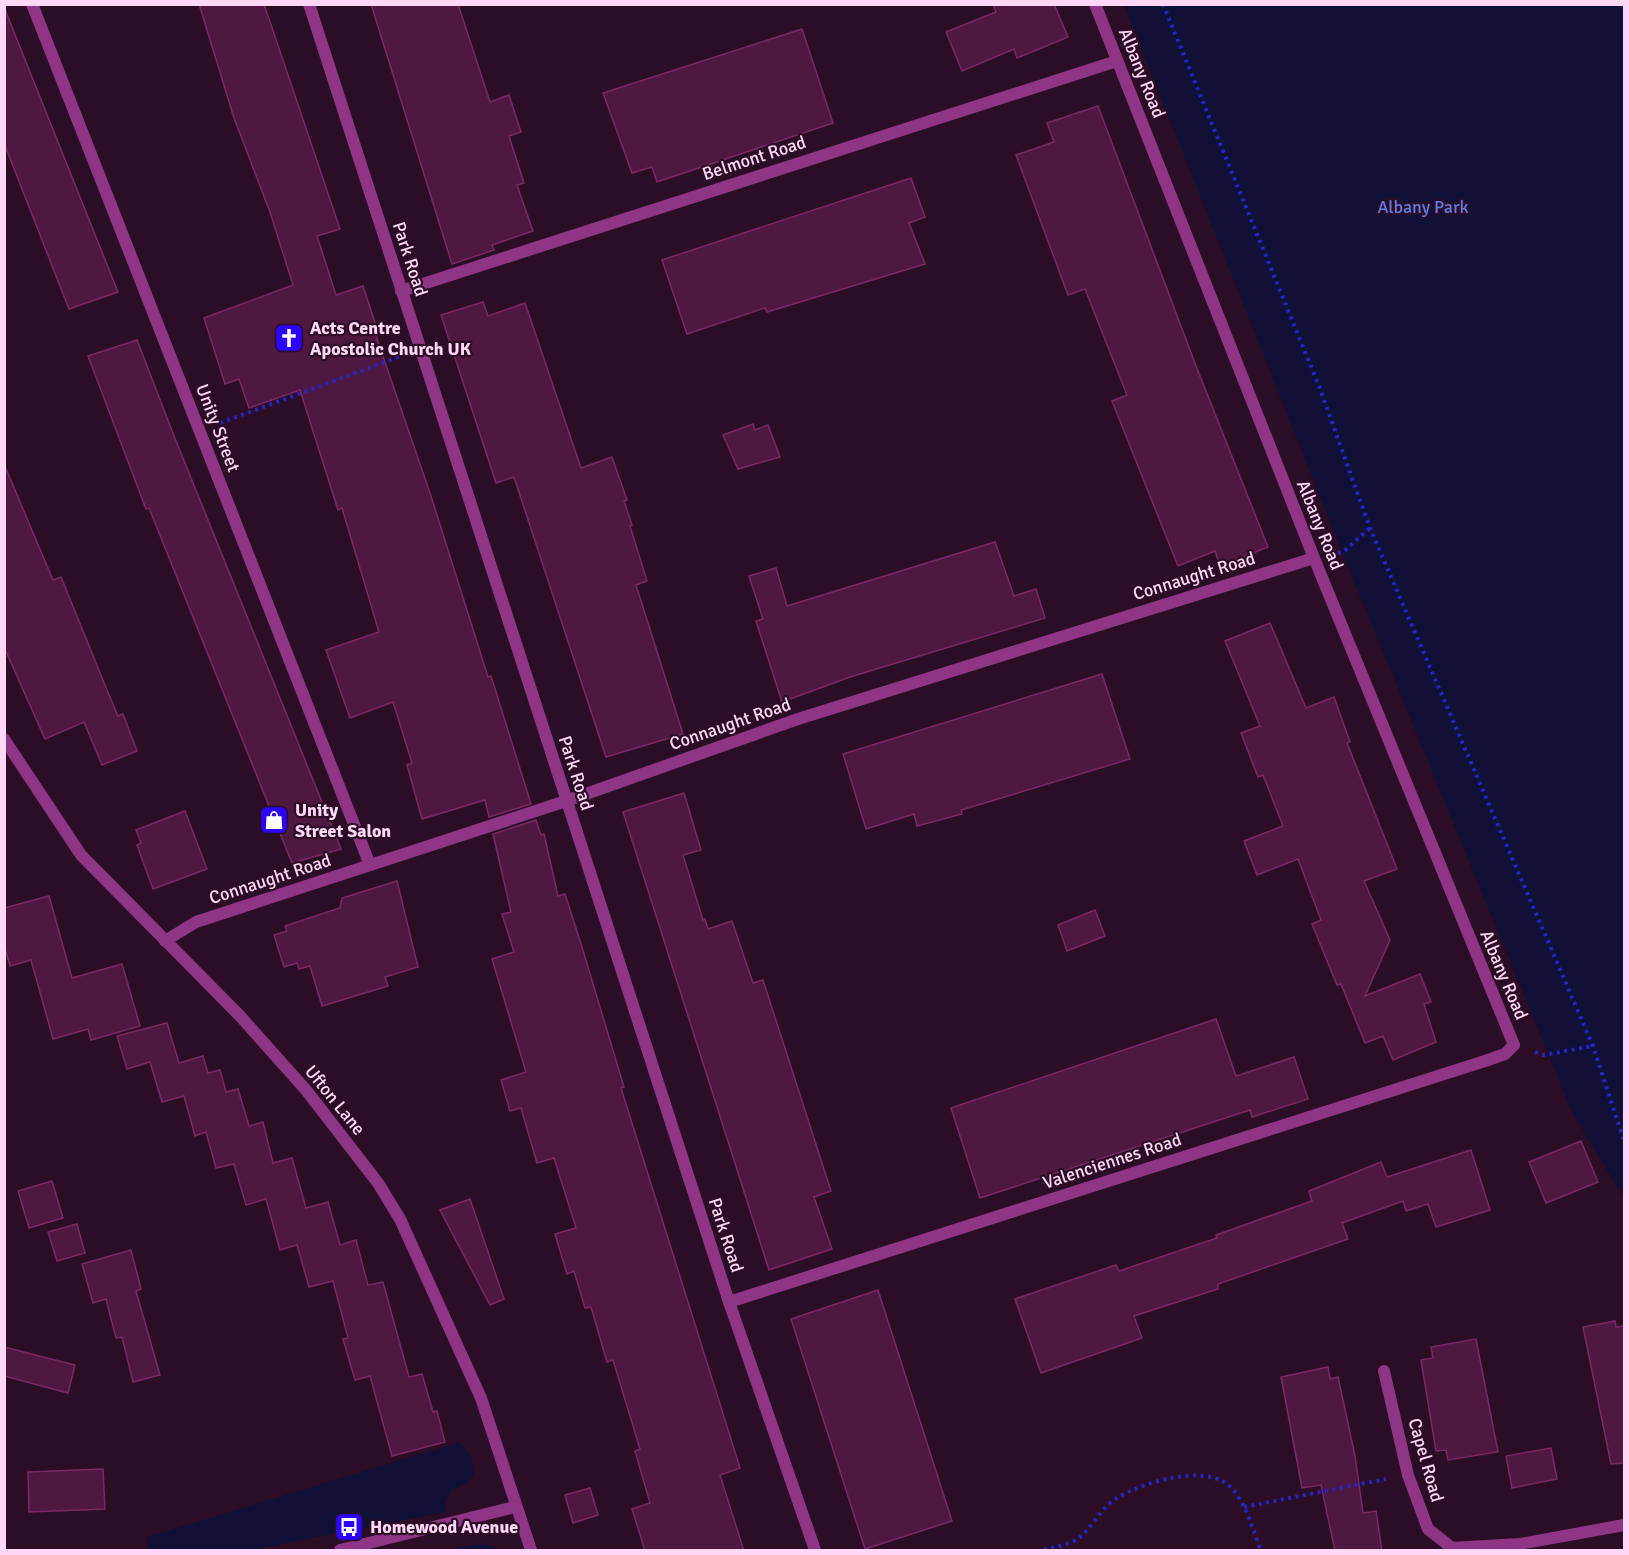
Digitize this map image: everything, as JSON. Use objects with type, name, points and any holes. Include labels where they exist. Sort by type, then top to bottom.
[{"type":"street","name":"Unity Street","points":[[32,4],[370,865]]},
{"type":"street","name":"Park Road","points":[[309,4],[729,1302],[815,1551]]},
{"type":"street","name":"Albany Road","points":[[1095,4],[1510,1050]]},
{"type":"street","name":"Belmont Road","points":[[402,291],[1117,61]]},
{"type":"street","name":"Connaught Road","points":[[165,941],[196,922],[566,801],[798,719],[1314,558]]},
{"type":"street","name":"Ufton Lane","points":[[4,739],[81,855],[240,1016],[306,1090],[378,1183],[400,1219],[476,1387],[531,1551]]},
{"type":"street","name":"Valenciennes Road","points":[[729,1302],[1510,1050]]},
{"type":"street","name":"Capel Road","points":[[1384,1371],[1408,1475],[1428,1529],[1451,1549],[1520,1544],[1624,1526]]},
{"type":"street","points":[[340,1551],[515,1507]]},
{"type":"path","points":[[1163,4],[1319,386],[1370,528],[1593,1046],[1624,1141]]},
{"type":"path","points":[[199,430],[420,350]]},
{"type":"path","points":[[1314,558],[1343,552],[1370,528]]},
{"type":"path","points":[[1510,1050],[1544,1055],[1593,1046]]},
{"type":"path","points":[[1044,1551],[1079,1538],[1096,1516],[1117,1498],[1183,1475],[1201,1476],[1224,1482],[1244,1507],[1261,1551]]},
{"type":"path","points":[[1244,1507],[1408,1475]]},
{"type":"green space","name":"Albany Park","points":[[1124,5],[1624,5],[1624,1198],[1572,1112],[1353,579]]},
{"type":"green space","points":[[460,1442],[470,1457],[474,1470],[468,1482],[451,1490],[446,1503],[446,1512],[251,1550],[148,1550],[147,1537]]},
{"type":"green space","points":[[487,1545],[499,1550],[444,1550]]},
{"type":"building","points":[[199,4],[264,4],[340,229],[317,236],[336,295],[363,286],[379,335],[376,336],[431,496],[488,677],[491,676],[531,804],[489,817],[485,800],[422,819],[407,765],[412,763],[393,702],[350,718],[326,650],[379,632],[342,508],[338,510],[300,390],[249,408],[239,379],[225,384],[204,318],[293,285],[270,212],[234,118]]},
{"type":"building","points":[[371,4],[458,4],[490,102],[509,95],[521,132],[509,136],[524,183],[517,185],[533,231],[492,245],[494,250],[452,264]]},
{"type":"building","points":[[993,4],[1054,4],[1068,37],[1017,58],[1014,49],[962,71],[946,32],[996,12]]},
{"type":"building","points":[[4,7],[118,292],[69,309],[4,143]]},
{"type":"building","points":[[802,29],[833,123],[657,182],[652,167],[632,173],[603,93]]},
{"type":"building","points":[[1098,106],[1196,366],[1268,547],[1220,566],[1215,551],[1178,566],[1112,401],[1127,395],[1085,289],[1068,295],[1016,155],[1054,142],[1047,123]]},
{"type":"building","points":[[911,178],[925,217],[909,223],[925,264],[767,312],[765,308],[687,334],[662,260]]},
{"type":"building","points":[[483,302],[488,316],[525,303],[581,468],[612,457],[627,500],[624,501],[632,525],[630,526],[647,581],[636,585],[683,734],[606,757],[514,477],[496,483],[441,315]]},
{"type":"building","points":[[137,340],[341,849],[292,863],[149,508],[146,509],[88,356]]},
{"type":"building","points":[[753,424],[755,430],[768,425],[780,457],[738,469],[723,435]]},
{"type":"building","points":[[4,464],[53,580],[61,577],[118,716],[123,714],[137,751],[102,765],[84,722],[45,739],[4,647]]},
{"type":"building","points":[[995,542],[1014,596],[1036,589],[1045,618],[850,677],[782,702],[756,621],[763,619],[749,576],[776,568],[787,606]]},
{"type":"building","points":[[1270,623],[1306,708],[1334,697],[1350,742],[1347,743],[1397,869],[1364,881],[1390,940],[1365,996],[1420,974],[1431,1002],[1424,1004],[1436,1042],[1393,1060],[1383,1036],[1365,1043],[1341,984],[1337,985],[1312,924],[1321,920],[1298,859],[1257,875],[1244,841],[1283,826],[1263,775],[1258,777],[1241,733],[1260,726],[1225,641]]},
{"type":"building","points":[[1102,674],[1130,759],[961,810],[962,814],[917,826],[914,814],[866,829],[843,754]]},
{"type":"building","points":[[684,793],[701,850],[683,855],[703,920],[705,919],[708,929],[732,921],[753,983],[763,980],[831,1191],[814,1197],[832,1249],[769,1270],[623,812]]},
{"type":"building","points":[[185,811],[207,869],[153,889],[137,845],[141,843],[136,830]]},
{"type":"building","points":[[536,820],[541,835],[544,834],[558,896],[565,894],[581,944],[624,1087],[621,1088],[740,1468],[720,1475],[744,1551],[645,1551],[632,1509],[650,1503],[635,1451],[640,1449],[613,1360],[607,1362],[591,1307],[585,1308],[574,1271],[567,1274],[555,1234],[576,1228],[554,1158],[537,1163],[521,1108],[510,1111],[501,1080],[526,1072],[492,959],[514,952],[502,914],[511,912],[493,834]]},
{"type":"building","points":[[397,881],[418,967],[385,977],[388,986],[322,1006],[310,966],[299,969],[297,963],[284,967],[274,935],[287,931],[285,926],[340,908],[342,898]]},
{"type":"building","points":[[49,896],[72,978],[122,964],[140,1026],[91,1040],[88,1029],[53,1039],[31,960],[10,966],[4,945],[4,908]]},
{"type":"building","points":[[1095,910],[1105,936],[1067,951],[1058,925]]},
{"type":"building","points":[[1216,1019],[1236,1076],[1294,1057],[1308,1099],[1252,1117],[1250,1110],[980,1198],[951,1108]]},
{"type":"building","points":[[167,1023],[179,1063],[203,1056],[208,1073],[220,1070],[226,1092],[238,1089],[249,1126],[263,1122],[273,1163],[292,1158],[306,1208],[328,1202],[340,1245],[356,1240],[368,1285],[383,1282],[409,1377],[422,1374],[433,1412],[437,1411],[445,1442],[392,1456],[370,1376],[355,1380],[343,1339],[348,1338],[333,1281],[309,1287],[297,1245],[280,1250],[266,1199],[246,1205],[234,1164],[216,1168],[206,1132],[195,1136],[184,1096],[162,1102],[150,1062],[127,1069],[117,1036]]},
{"type":"building","points":[[1581,1141],[1598,1182],[1546,1203],[1529,1162]]},
{"type":"building","points":[[1471,1150],[1490,1210],[1436,1227],[1428,1204],[1406,1211],[1403,1201],[1342,1223],[1348,1239],[1218,1284],[1218,1289],[1134,1316],[1142,1338],[1041,1373],[1015,1299],[1116,1265],[1119,1271],[1217,1238],[1216,1235],[1312,1201],[1309,1191],[1381,1162],[1387,1177]]},
{"type":"building","points":[[52,1181],[63,1218],[29,1228],[18,1191]]},
{"type":"building","points":[[470,1199],[504,1299],[490,1305],[440,1210]]},
{"type":"building","points":[[77,1224],[85,1253],[57,1261],[48,1232]]},
{"type":"building","points":[[131,1250],[141,1289],[136,1291],[160,1375],[133,1382],[122,1337],[116,1338],[106,1299],[93,1303],[82,1264]]},
{"type":"building","points":[[878,1290],[952,1521],[865,1549],[791,1319]]},
{"type":"building","points":[[1615,1321],[1616,1327],[1624,1326],[1624,1463],[1611,1464],[1583,1327]]},
{"type":"building","points":[[1476,1339],[1498,1452],[1448,1460],[1446,1450],[1436,1451],[1421,1360],[1433,1358],[1431,1347]]},
{"type":"building","points":[[4,1347],[75,1365],[68,1393],[4,1376]]},
{"type":"building","points":[[1328,1367],[1330,1379],[1338,1377],[1355,1456],[1363,1513],[1376,1511],[1382,1551],[1335,1551],[1321,1485],[1302,1488],[1281,1377]]},
{"type":"building","points":[[1551,1448],[1557,1479],[1512,1488],[1506,1456]]},
{"type":"building","points":[[103,1469],[105,1509],[29,1512],[28,1472]]},
{"type":"building","points":[[590,1488],[598,1515],[573,1523],[565,1495]]},
{"type":"place","name":"Acts Centre Apostolic Church UK","points":[[289,338]]},
{"type":"place","name":"Unity Street Salon","points":[[274,820]]},
{"type":"place","name":"Homewood Avenue","points":[[349,1527]]}]
